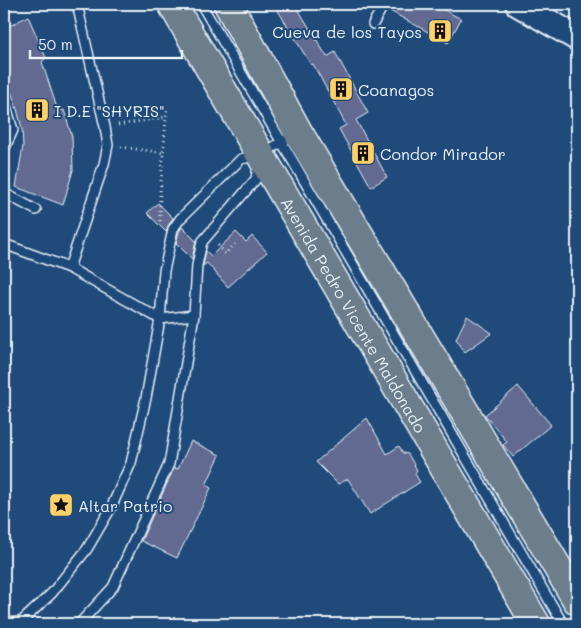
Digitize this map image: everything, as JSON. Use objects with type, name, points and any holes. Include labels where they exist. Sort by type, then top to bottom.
[{"type":"main road","name":"Avenida Pedro Vicente Maldonado","points":[[172,4],[275,146],[577,600]]},
{"type":"main road","name":"Avenida Pedro Vicente Maldonado","points":[[228,4],[275,146],[536,624]]},
{"type":"street","points":[[518,4],[577,38]]},
{"type":"lane","points":[[69,268],[104,164],[108,145],[78,4]]},
{"type":"lane","points":[[201,4],[275,146],[562,624]]},
{"type":"lane","points":[[373,24],[384,4]]},
{"type":"lane","points":[[4,99],[13,130],[4,150]]},
{"type":"lane","points":[[78,624],[113,587],[169,464],[194,315],[197,265],[202,242],[256,179],[275,146]]},
{"type":"lane","points":[[4,622],[24,623],[52,593],[87,549],[111,508],[131,464],[146,398],[160,319],[164,271],[173,229],[180,219],[241,159],[275,146]]},
{"type":"lane","points":[[4,193],[36,210]]},
{"type":"lane","points":[[4,244],[69,268],[160,319],[194,315]]},
{"type":"path","points":[[105,128],[167,117]]},
{"type":"path","points":[[108,145],[164,152]]},
{"type":"building","points":[[274,4],[295,4],[327,57],[335,52],[368,113],[356,120],[387,177],[371,187],[339,129],[346,125],[313,64],[311,65]]},
{"type":"building","name":"Cueva de los Tayos","points":[[390,4],[433,4],[461,19],[448,43],[388,10]]},
{"type":"building","name":"I D.E \"SHYRIS\"","points":[[28,16],[46,58],[42,62],[58,111],[64,110],[72,137],[73,170],[63,205],[16,187],[23,146],[22,129],[7,80],[4,59],[4,29]]},
{"type":"building","points":[[158,203],[173,218],[166,232],[147,213]]},
{"type":"building","points":[[182,227],[196,241],[192,259],[176,243]]},
{"type":"building","points":[[236,232],[246,242],[252,236],[267,252],[228,287],[207,263],[203,266],[206,251],[211,256]]},
{"type":"building","points":[[467,316],[492,333],[465,352],[456,339]]},
{"type":"building","points":[[518,386],[551,425],[513,457],[503,445],[507,442],[485,415]]},
{"type":"building","points":[[367,418],[387,454],[399,446],[403,453],[408,454],[417,470],[415,474],[420,482],[370,514],[348,479],[338,484],[316,462]]},
{"type":"building","points":[[191,441],[220,455],[206,485],[211,488],[177,558],[141,541],[174,468],[178,469]]},
{"type":"place","name":"Cueva de los Tayos","points":[[440,31]]},
{"type":"place","name":"Coanagos","points":[[341,89]]},
{"type":"place","name":"I D.E \"SHYRIS\"","points":[[37,110]]},
{"type":"place","name":"Condor Mirador","points":[[363,153]]},
{"type":"place","name":"Altar Patrio","points":[[61,505]]}]
